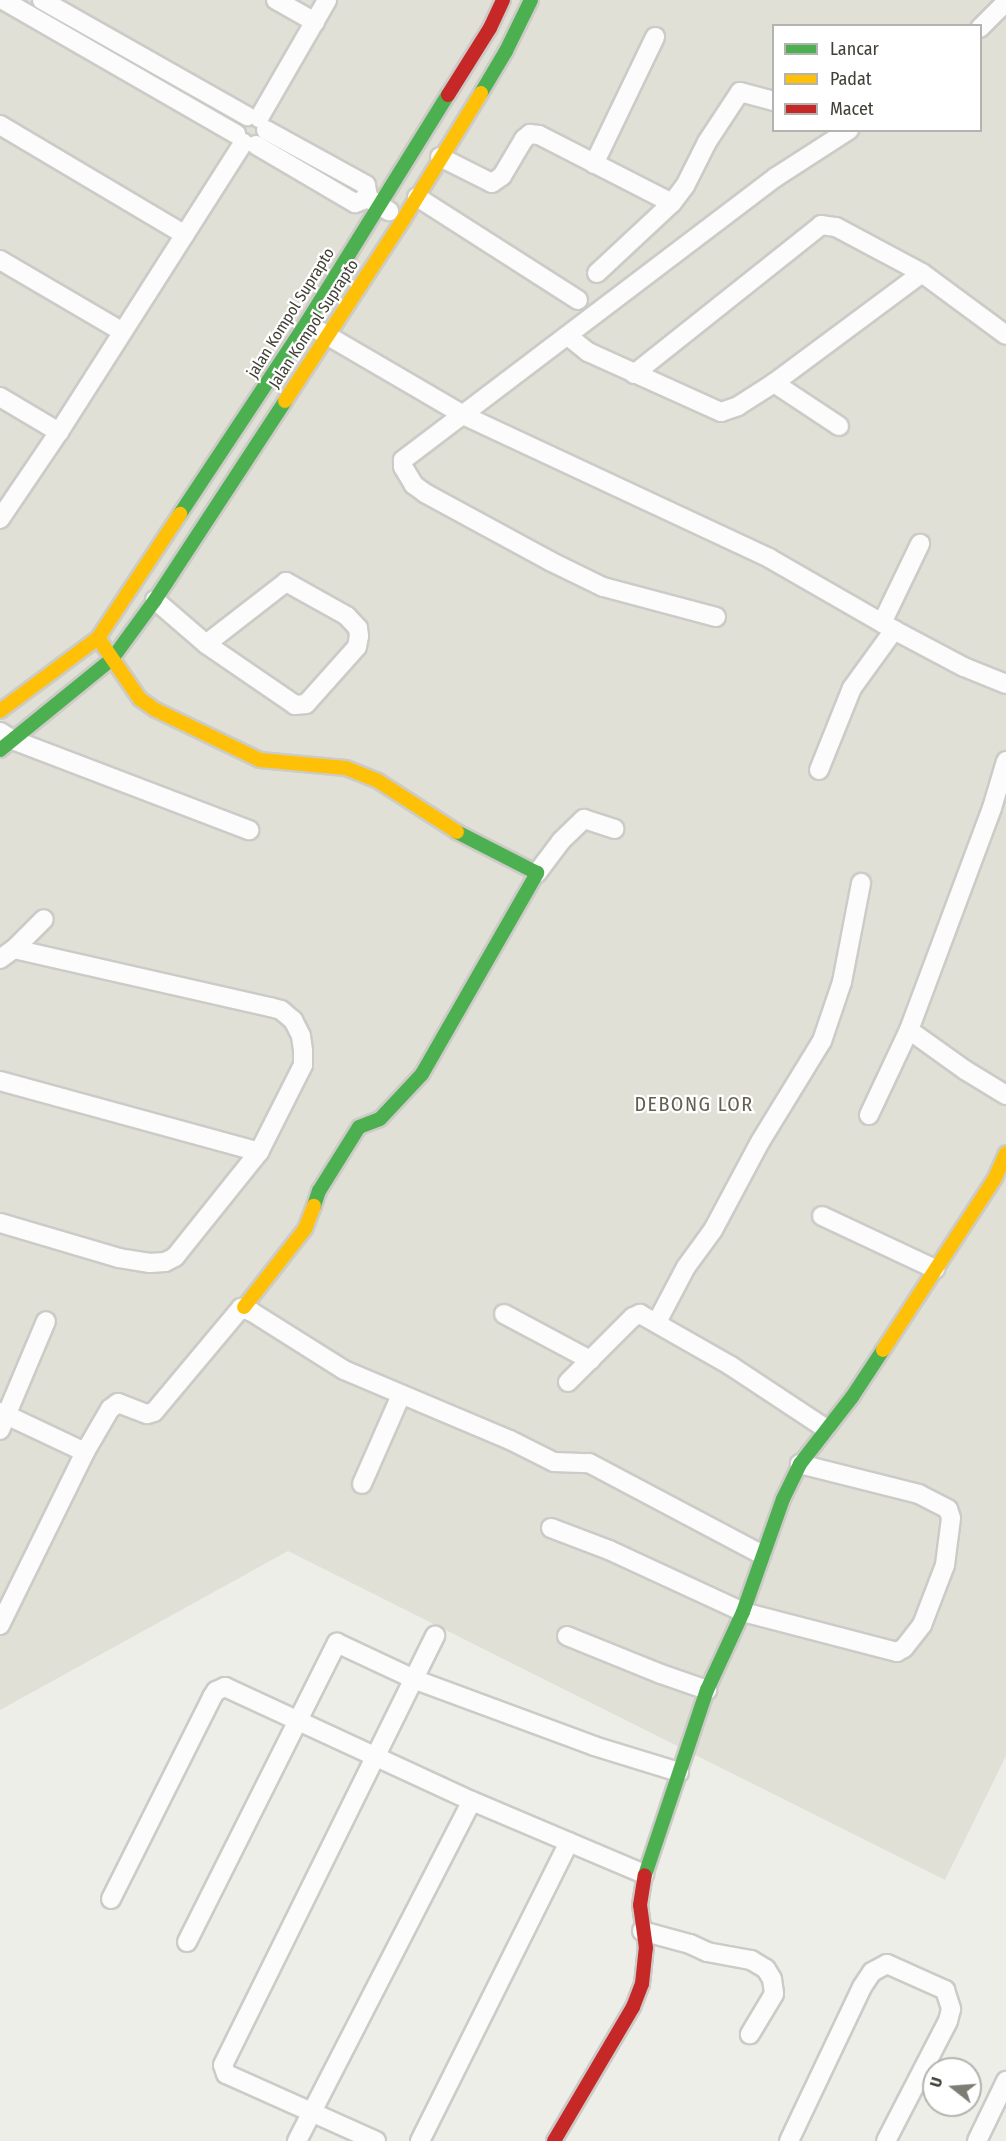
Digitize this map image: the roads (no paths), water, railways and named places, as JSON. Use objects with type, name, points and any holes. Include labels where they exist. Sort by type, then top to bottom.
[{"type":"street","points":[[3,0],[191,108],[319,159],[366,185],[373,202]]},
{"type":"street","points":[[42,0],[201,89],[308,176],[355,203],[373,202],[403,220]]},
{"type":"street","points":[[276,0],[315,22]]},
{"type":"street","points":[[0,519],[59,432],[121,331],[251,131],[327,0]]},
{"type":"street","name":"jalan Kompol Suprapto","points":[[0,711],[98,638],[307,322],[373,202],[490,28],[503,0]]},
{"type":"street","name":"Jalan Kompol Suprapto","points":[[4,741],[112,659],[155,600],[403,220],[507,51],[531,0]]},
{"type":"street","points":[[982,27],[1006,2]]},
{"type":"street","points":[[64,35],[74,18]]},
{"type":"street","points":[[594,164],[655,37]]},
{"type":"street","points":[[134,75],[144,58]]},
{"type":"street","points":[[191,108],[201,89]]},
{"type":"street","points":[[597,273],[672,203],[685,186],[707,142],[740,92],[772,100]]},
{"type":"street","points":[[0,125],[185,235]]},
{"type":"street","points":[[716,616],[603,587],[550,561],[414,485],[403,467],[404,458],[576,343],[776,177],[846,132]]},
{"type":"street","points":[[440,157],[492,183],[502,176],[530,134],[539,135],[672,203]]},
{"type":"street","points":[[308,176],[319,159]]},
{"type":"street","points":[[417,197],[578,300]]},
{"type":"street","points":[[634,374],[821,225],[836,227],[921,273],[1006,334]]},
{"type":"street","points":[[0,260],[121,331]]},
{"type":"street","points":[[576,343],[634,374],[721,412],[738,406],[774,382],[921,273]]},
{"type":"street","points":[[307,322],[326,336],[465,416],[769,558],[888,627],[964,667],[1006,684]]},
{"type":"street","points":[[774,382],[839,426]]},
{"type":"street","points":[[0,397],[59,432]]},
{"type":"street","points":[[819,770],[852,688],[888,627],[920,544]]},
{"type":"street","points":[[155,600],[206,644],[299,705],[306,704],[357,647],[359,636],[358,628],[347,616],[286,582],[206,644]]},
{"type":"street","points":[[98,638],[128,678],[140,699],[177,721],[260,760],[346,768],[378,781],[471,841],[537,873]]},
{"type":"street","points":[[4,741],[249,830]]},
{"type":"street","points":[[869,1115],[909,1030],[999,810],[1006,760]]},
{"type":"street","points":[[0,1625],[85,1452],[114,1404],[124,1404],[147,1414],[159,1408],[238,1310],[244,1307],[305,1228],[319,1191],[350,1138],[359,1127],[380,1119],[422,1074],[537,873],[561,841],[584,819],[614,830]]},
{"type":"street","points":[[657,1322],[686,1267],[713,1230],[760,1142],[822,1041],[842,981],[861,883]]},
{"type":"street","points":[[7,954],[44,920]]},
{"type":"street","points":[[0,1223],[80,1244],[118,1258],[150,1263],[165,1262],[175,1257],[260,1152],[303,1065],[301,1036],[293,1020],[270,1007],[7,954]]},
{"type":"street","points":[[909,1030],[965,1070],[1006,1095]]},
{"type":"street","points":[[0,1081],[260,1152]]},
{"type":"street","points":[[554,2141],[633,2007],[645,1967],[640,1905],[644,1874],[707,1690],[743,1612],[761,1554],[800,1464],[825,1428],[852,1397],[995,1178],[1006,1153]]},
{"type":"street","points":[[822,1216],[935,1269]]},
{"type":"street","points":[[244,1307],[327,1361],[401,1395],[510,1440],[554,1462],[589,1463],[761,1554]]},
{"type":"street","points":[[504,1314],[590,1360]]},
{"type":"street","points":[[568,1382],[633,1317],[640,1314],[731,1366],[825,1428]]},
{"type":"street","points":[[46,1322],[2,1419],[85,1452]]},
{"type":"street","points":[[362,1484],[401,1395]]},
{"type":"street","points":[[551,1528],[609,1550],[743,1612],[897,1652],[904,1648],[922,1624],[945,1565],[951,1518],[948,1509],[919,1494],[800,1464]]},
{"type":"street","points":[[376,2141],[226,2074],[222,2065],[374,1757],[416,1680],[435,1636]]},
{"type":"street","points":[[567,1636],[707,1690]]},
{"type":"street","points":[[187,1942],[337,1643],[416,1680],[594,1746],[679,1772]]},
{"type":"street","points":[[111,1899],[216,1691],[229,1688],[472,1802],[644,1874]]},
{"type":"street","points":[[297,2141],[472,1802]]},
{"type":"street","points":[[420,2141],[569,1842]]},
{"type":"street","points":[[642,1931],[690,1944],[707,1952],[751,1960],[766,1969],[772,1979],[774,1994],[750,2034]]},
{"type":"street","points":[[789,2141],[862,1987],[872,1972],[887,1964],[945,1990],[951,2009],[948,2021],[886,2141]]},
{"type":"street","points":[[977,2141],[1006,2081]]},
{"type":"district","name":"DEBONG LOR","points":[[694,1104]]}]
